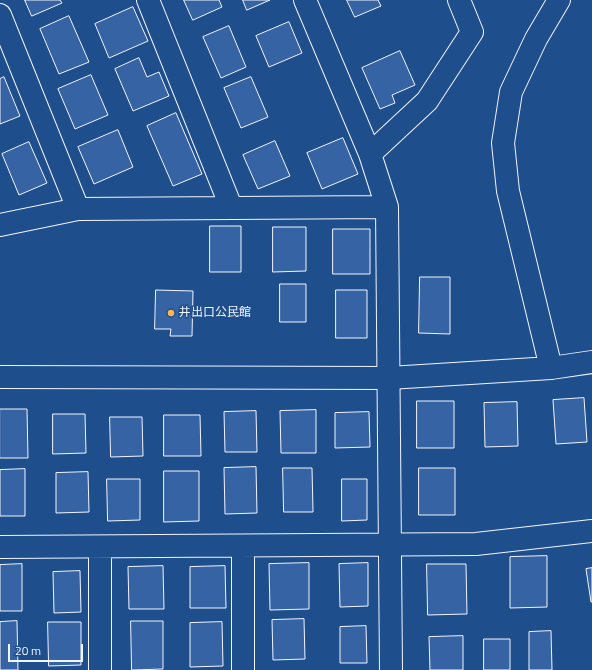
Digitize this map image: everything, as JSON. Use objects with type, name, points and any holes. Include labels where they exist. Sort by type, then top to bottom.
[{"type":"street","points":[[148,0],[231,207]]},
{"type":"street","points":[[305,0],[370,154],[387,207],[392,670]]},
{"type":"street","points":[[370,154],[428,101],[472,32],[459,0]]},
{"type":"street","points":[[550,368],[508,191],[503,143],[511,92],[536,39],[559,0]]},
{"type":"street","points":[[0,15],[78,209]]},
{"type":"street","points":[[0,225],[78,209],[387,207]]},
{"type":"street","points":[[0,377],[389,378],[550,368],[592,362]]},
{"type":"street","points":[[0,547],[243,547],[476,544],[592,531]]},
{"type":"street","points":[[100,547],[100,670]]},
{"type":"street","points":[[243,547],[243,670]]},
{"type":"building","points":[[25,0],[60,0],[62,3],[32,16]]},
{"type":"building","points":[[184,0],[219,0],[222,7],[193,20]]},
{"type":"building","points":[[243,0],[270,0],[247,10]]},
{"type":"building","points":[[347,0],[378,0],[381,6],[355,17]]},
{"type":"building","points":[[133,7],[148,41],[109,58],[95,24]]},
{"type":"building","points":[[69,16],[89,62],[59,74],[40,29]]},
{"type":"building","points":[[289,22],[302,53],[269,67],[256,36]]},
{"type":"building","points":[[229,26],[246,67],[221,78],[203,37]]},
{"type":"building","points":[[400,51],[415,85],[392,95],[395,103],[380,109],[362,68]]},
{"type":"building","points":[[139,58],[147,77],[159,72],[169,96],[133,111],[115,69]]},
{"type":"building","points":[[91,75],[108,115],[75,129],[58,89]]},
{"type":"building","points":[[4,77],[20,116],[0,124],[0,79]]},
{"type":"building","points":[[251,77],[268,117],[241,128],[224,88]]},
{"type":"building","points":[[176,113],[202,174],[173,186],[147,126]]},
{"type":"building","points":[[118,130],[133,167],[94,184],[78,147]]},
{"type":"building","points":[[343,138],[358,174],[322,189],[307,153]]},
{"type":"building","points":[[275,141],[290,176],[258,189],[243,155]]},
{"type":"building","points":[[29,142],[47,183],[19,195],[2,154]]},
{"type":"building","points":[[210,226],[241,226],[241,272],[210,272]]},
{"type":"building","points":[[273,227],[306,227],[306,271],[273,272]]},
{"type":"building","points":[[333,229],[370,229],[370,274],[333,274]]},
{"type":"building","points":[[420,277],[450,277],[450,334],[419,333]]},
{"type":"building","points":[[280,284],[306,284],[306,322],[280,322]]},
{"type":"building","points":[[156,290],[193,291],[192,336],[170,336],[171,329],[155,329]]},
{"type":"building","points":[[336,290],[367,290],[367,338],[336,338]]},
{"type":"building","points":[[584,398],[587,442],[556,444],[553,400]]},
{"type":"building","points":[[417,401],[454,401],[454,448],[417,448]]},
{"type":"building","points":[[517,402],[518,446],[485,447],[484,403]]},
{"type":"building","points":[[0,409],[27,409],[28,458],[0,458]]},
{"type":"building","points":[[316,410],[316,453],[281,453],[280,411]]},
{"type":"building","points":[[256,411],[257,452],[225,452],[224,412]]},
{"type":"building","points":[[369,412],[370,447],[335,448],[335,413]]},
{"type":"building","points":[[53,414],[85,414],[86,453],[53,454]]},
{"type":"building","points":[[164,415],[200,415],[201,456],[164,456]]},
{"type":"building","points":[[110,417],[142,417],[143,456],[111,457]]},
{"type":"building","points":[[256,467],[257,513],[225,514],[224,468]]},
{"type":"building","points":[[283,468],[312,468],[313,512],[284,512]]},
{"type":"building","points":[[419,468],[455,468],[455,515],[419,515]]},
{"type":"building","points":[[25,469],[25,516],[0,516],[0,470]]},
{"type":"building","points":[[164,471],[199,471],[199,521],[164,522]]},
{"type":"building","points":[[88,472],[89,512],[56,513],[56,473]]},
{"type":"building","points":[[107,479],[140,479],[140,520],[108,521]]},
{"type":"building","points":[[342,479],[367,479],[367,520],[342,521]]},
{"type":"building","points":[[547,556],[547,607],[510,608],[510,557]]},
{"type":"building","points":[[309,563],[309,609],[270,610],[269,564]]},
{"type":"building","points":[[368,563],[368,606],[340,607],[339,564]]},
{"type":"building","points":[[22,564],[22,611],[0,611],[0,565]]},
{"type":"building","points":[[427,564],[466,564],[467,614],[428,615]]},
{"type":"building","points":[[163,566],[164,609],[129,609],[128,567]]},
{"type":"building","points":[[225,566],[226,608],[190,608],[190,567]]},
{"type":"building","points":[[592,568],[592,602],[591,602],[586,569]]},
{"type":"building","points":[[80,571],[81,612],[54,613],[53,572]]},
{"type":"building","points":[[304,619],[305,659],[273,660],[272,620]]},
{"type":"building","points":[[17,621],[18,670],[0,670],[0,622]]},
{"type":"building","points":[[131,621],[163,621],[163,669],[132,670]]},
{"type":"building","points":[[48,622],[81,622],[81,665],[49,666]]},
{"type":"building","points":[[222,622],[223,666],[190,667],[190,623]]},
{"type":"building","points":[[366,626],[367,663],[340,663],[340,627]]},
{"type":"building","points":[[551,631],[552,670],[529,670],[529,632]]},
{"type":"building","points":[[463,636],[463,670],[430,670],[429,637]]},
{"type":"building","points":[[484,639],[510,639],[510,670],[484,670]]},
{"type":"place","name":"井出口公民館","points":[[171,313]]}]
